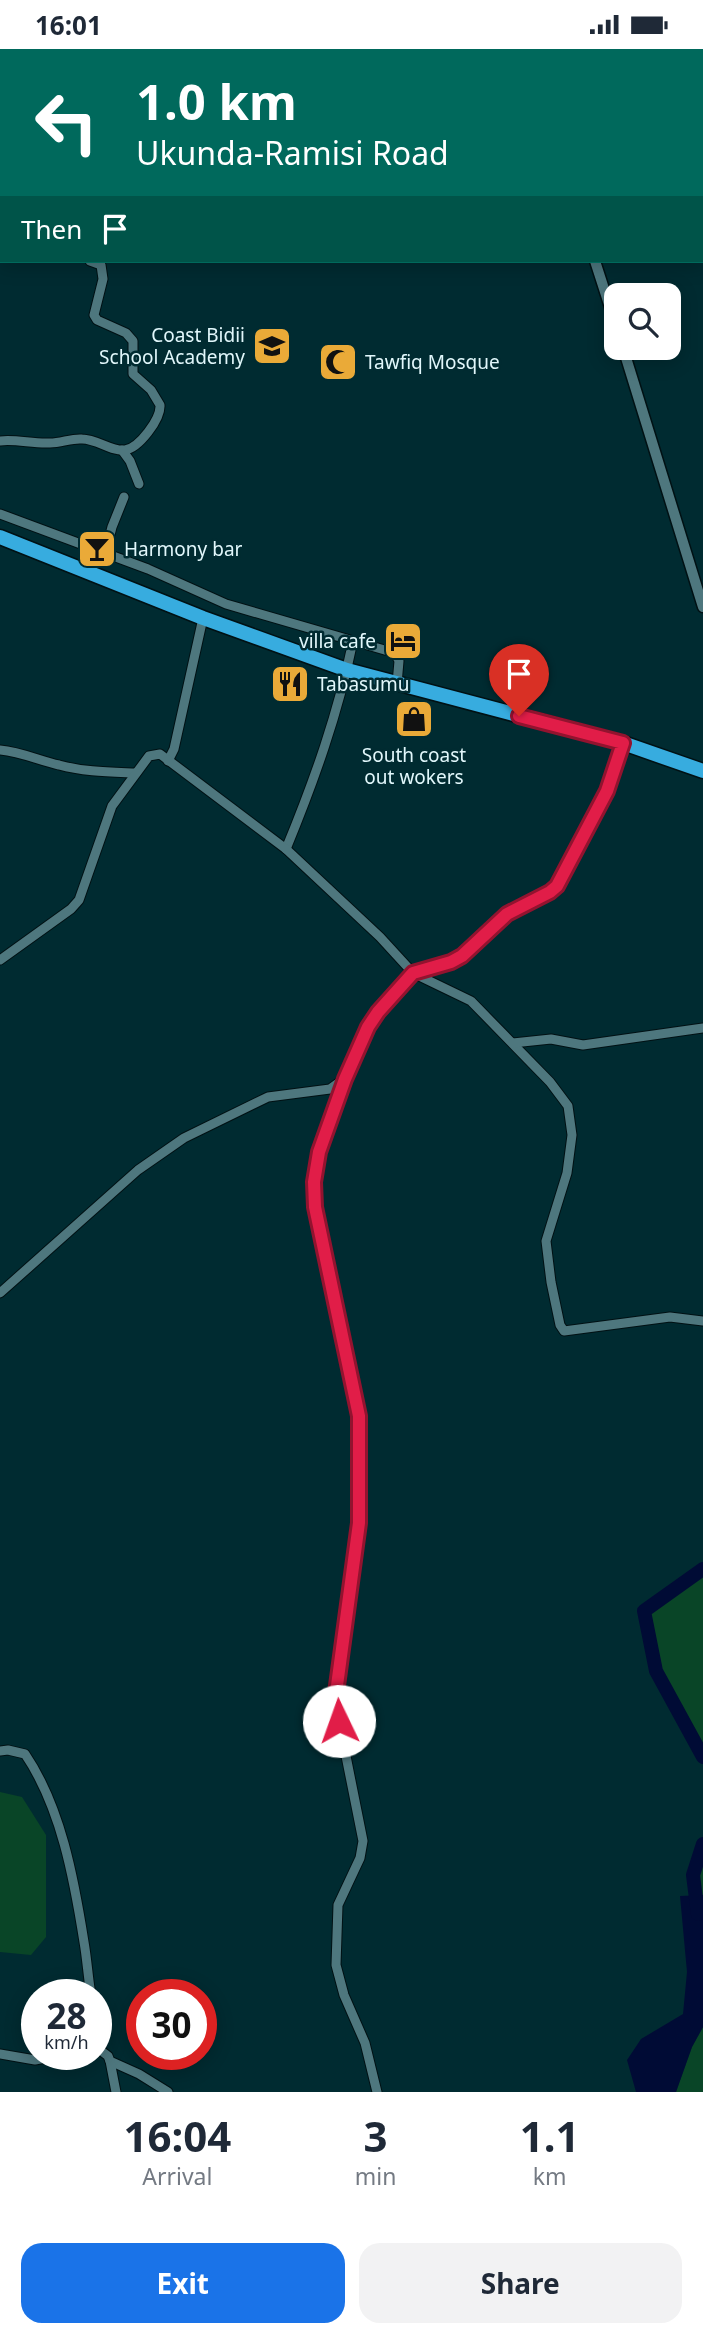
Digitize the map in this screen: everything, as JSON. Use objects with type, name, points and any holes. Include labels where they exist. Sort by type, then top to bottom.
[{"type":"highway","points":[[5,539],[203,618],[347,670],[623,743],[703,771]]},
{"type":"street","points":[[0,441],[55,443],[81,438],[129,450],[156,424],[161,408],[151,390],[133,374],[133,341],[125,333],[97,320],[94,315],[103,273],[101,265],[96,263]]},
{"type":"street","points":[[596,263],[604,289]]},
{"type":"street","points":[[627,360],[703,607]]},
{"type":"street","points":[[122,450],[130,461],[139,484]]},
{"type":"street","points":[[105,554],[124,498]]},
{"type":"street","points":[[0,514],[148,569],[226,604],[395,653],[399,661],[397,684]]},
{"type":"street","points":[[5,539],[19,522]]},
{"type":"street","points":[[168,761],[174,749],[203,618]]},
{"type":"street","points":[[286,849],[316,777],[334,722],[353,642]]},
{"type":"street","points":[[377,2092],[365,2043],[338,1980],[335,1946],[338,1905],[360,1858],[363,1841],[336,1693],[359,1523],[360,1439],[359,1416],[315,1207],[314,1182],[319,1152],[345,1079],[368,1027],[413,973],[462,956],[507,914],[557,886],[607,791],[623,743]]},
{"type":"street","points":[[0,750],[20,752],[59,766],[97,772],[136,773]]},
{"type":"street","points":[[0,960],[71,909],[79,900],[112,806],[136,773],[154,754],[160,754],[286,849],[380,937],[413,973],[471,1001],[550,1082],[568,1106],[572,1135],[567,1173],[547,1241],[551,1282],[560,1325],[564,1331],[670,1317],[703,1321]]},
{"type":"street","points":[[513,1043],[551,1039],[583,1045],[703,1028]]},
{"type":"street","points":[[0,1293],[138,1170],[184,1138],[268,1097],[330,1089],[345,1079]]},
{"type":"street","points":[[0,1751],[25,1754],[36,1769],[60,1828],[85,1943],[89,1979]]},
{"type":"street","points":[[0,2053],[21,2057]]},
{"type":"street","points":[[112,2062],[139,2074],[168,2092]]},
{"type":"street","points":[[112,2070],[116,2092]]},
{"type":"green space","points":[[703,1569],[703,1757],[656,1671],[644,1611]]},
{"type":"green space","points":[[0,1792],[22,1797],[46,1835],[46,1937],[31,1955],[0,1952]]},
{"type":"green space","points":[[703,1844],[703,1895],[696,1895],[693,1875]]},
{"type":"green space","points":[[703,2027],[703,2092],[676,2092],[692,2047]]},
{"type":"water","points":[[703,1895],[703,2027],[692,2047],[676,2092],[636,2092],[627,2060],[641,2039],[683,2014],[687,1972],[680,1896]]},
{"type":"waterway","points":[[703,1569],[644,1611],[656,1671],[703,1757]]},
{"type":"waterway","points":[[698,1914],[693,1875],[703,1844]]},
{"type":"place","name":"Coast Bidii School Academy","points":[[272,346]]},
{"type":"place","name":"Tawfiq Mosque","points":[[338,362]]},
{"type":"place","name":"Harmony bar","points":[[97,549]]},
{"type":"place","name":"villa cafe","points":[[403,641]]},
{"type":"place","name":"Tabasumu","points":[[290,684]]},
{"type":"place","name":"South coast out wokers","points":[[414,719]]},
{"type":"route","points":[[339,1721],[336,1693],[359,1523],[360,1439],[359,1416],[315,1207],[314,1182],[319,1152],[345,1079],[368,1027],[378,1012],[413,973],[462,956],[507,914],[557,886],[607,791],[623,743],[519,716]]}]
